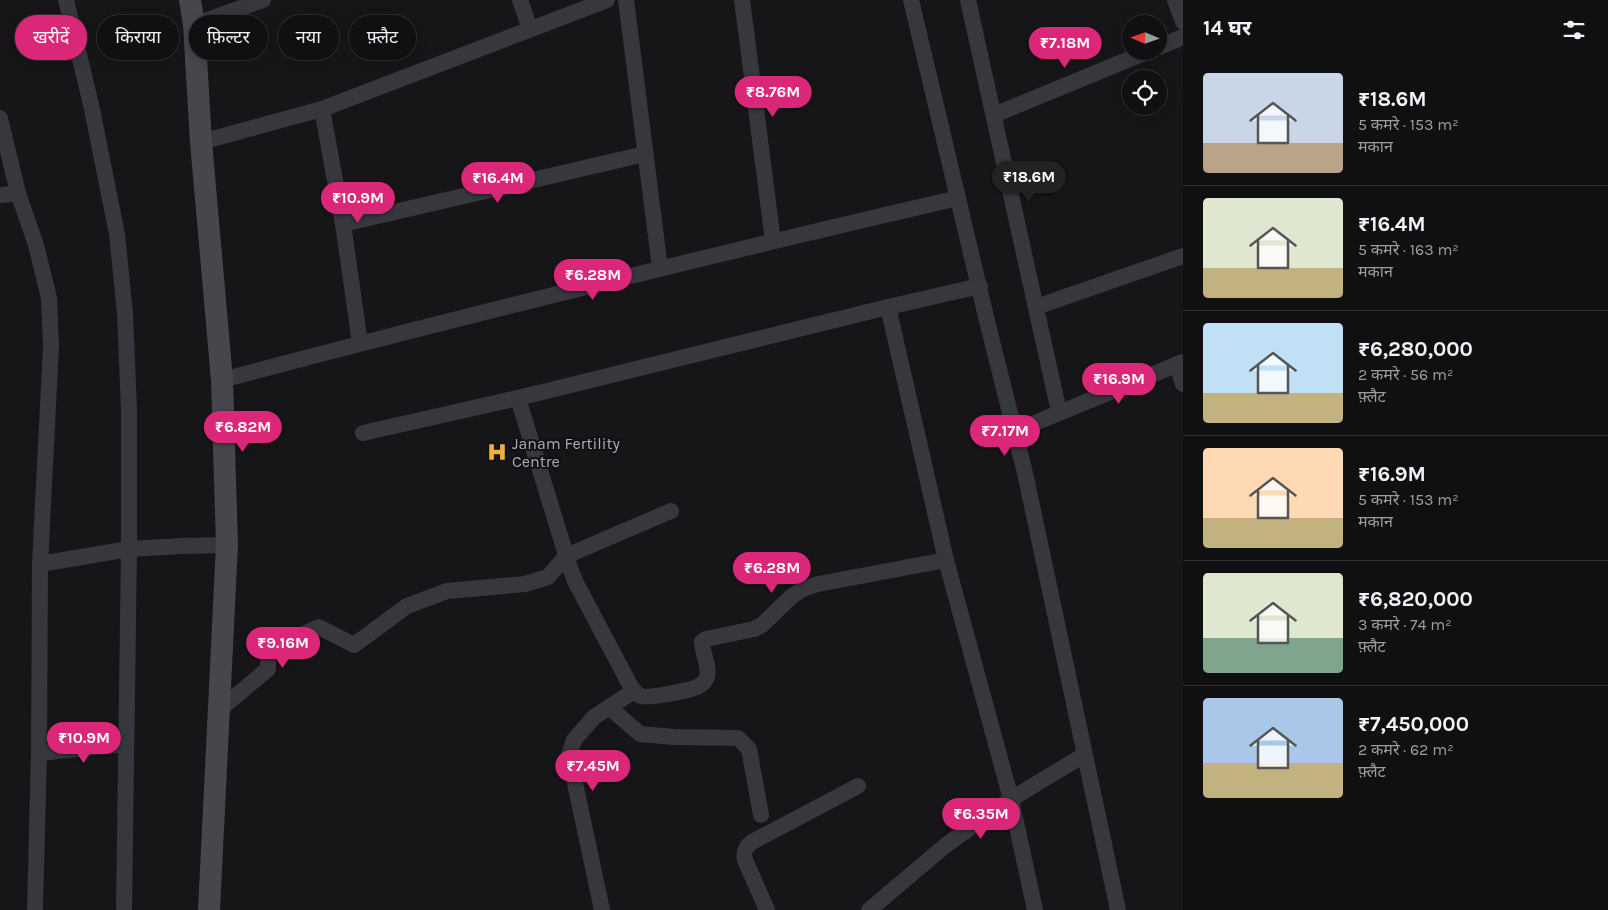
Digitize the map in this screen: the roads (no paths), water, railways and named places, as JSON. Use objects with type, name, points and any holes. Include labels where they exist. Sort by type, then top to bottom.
[{"type":"street","points":[[66,0],[92,109],[117,234],[126,332],[129,549],[124,910]]},
{"type":"street","points":[[190,0],[192,15]]},
{"type":"street","points":[[223,15],[263,0]]},
{"type":"street","points":[[520,0],[530,29]]},
{"type":"street","points":[[201,142],[322,109],[607,0]]},
{"type":"street","points":[[626,0],[660,268]]},
{"type":"street","points":[[742,0],[773,241]]},
{"type":"street","points":[[911,0],[988,325],[1021,428],[1027,483],[1118,910]]},
{"type":"street","points":[[968,0],[1036,307],[1051,415]]},
{"type":"street","points":[[1175,0],[1183,22]]},
{"type":"street","points":[[1168,43],[1183,37]]},
{"type":"street","points":[[196,60],[201,142],[222,380],[226,545],[209,910]]},
{"type":"street","points":[[994,115],[1127,60]]},
{"type":"street","points":[[322,109],[343,224],[360,343]]},
{"type":"street","points":[[0,118],[18,193],[36,245],[49,298],[51,320],[51,356],[40,564],[39,753],[35,910]]},
{"type":"street","points":[[343,224],[645,154]]},
{"type":"street","points":[[0,195],[18,193]]},
{"type":"street","points":[[222,380],[360,343],[660,268],[958,198]]},
{"type":"street","points":[[1036,307],[1183,256]]},
{"type":"street","points":[[363,434],[518,398],[888,306],[980,286]]},
{"type":"street","points":[[888,306],[946,560],[1011,799],[1035,910]]},
{"type":"street","points":[[1021,428],[1180,363],[1183,384]]},
{"type":"street","points":[[518,398],[576,583],[634,691],[640,696],[650,697],[700,686],[707,677],[702,642],[706,639],[744,632],[762,624],[792,596],[803,589],[818,584],[946,560]]},
{"type":"street","points":[[218,711],[268,669],[268,650],[319,626],[354,645],[407,606],[447,592],[526,584],[548,577],[566,556],[671,511]]},
{"type":"street","points":[[40,564],[129,549],[226,545]]},
{"type":"street","points":[[602,910],[569,755],[574,740],[594,717],[634,691]]},
{"type":"street","points":[[610,708],[640,734],[674,737],[738,738],[749,749],[761,814]]},
{"type":"street","points":[[39,753],[126,744]]},
{"type":"street","points":[[869,910],[946,845],[1011,799],[1084,755]]},
{"type":"street","points":[[767,910],[745,860],[743,854],[745,848],[752,842],[858,786]]},
{"type":"place","name":"Janam Fertility Centre","points":[[497,452]]}]
